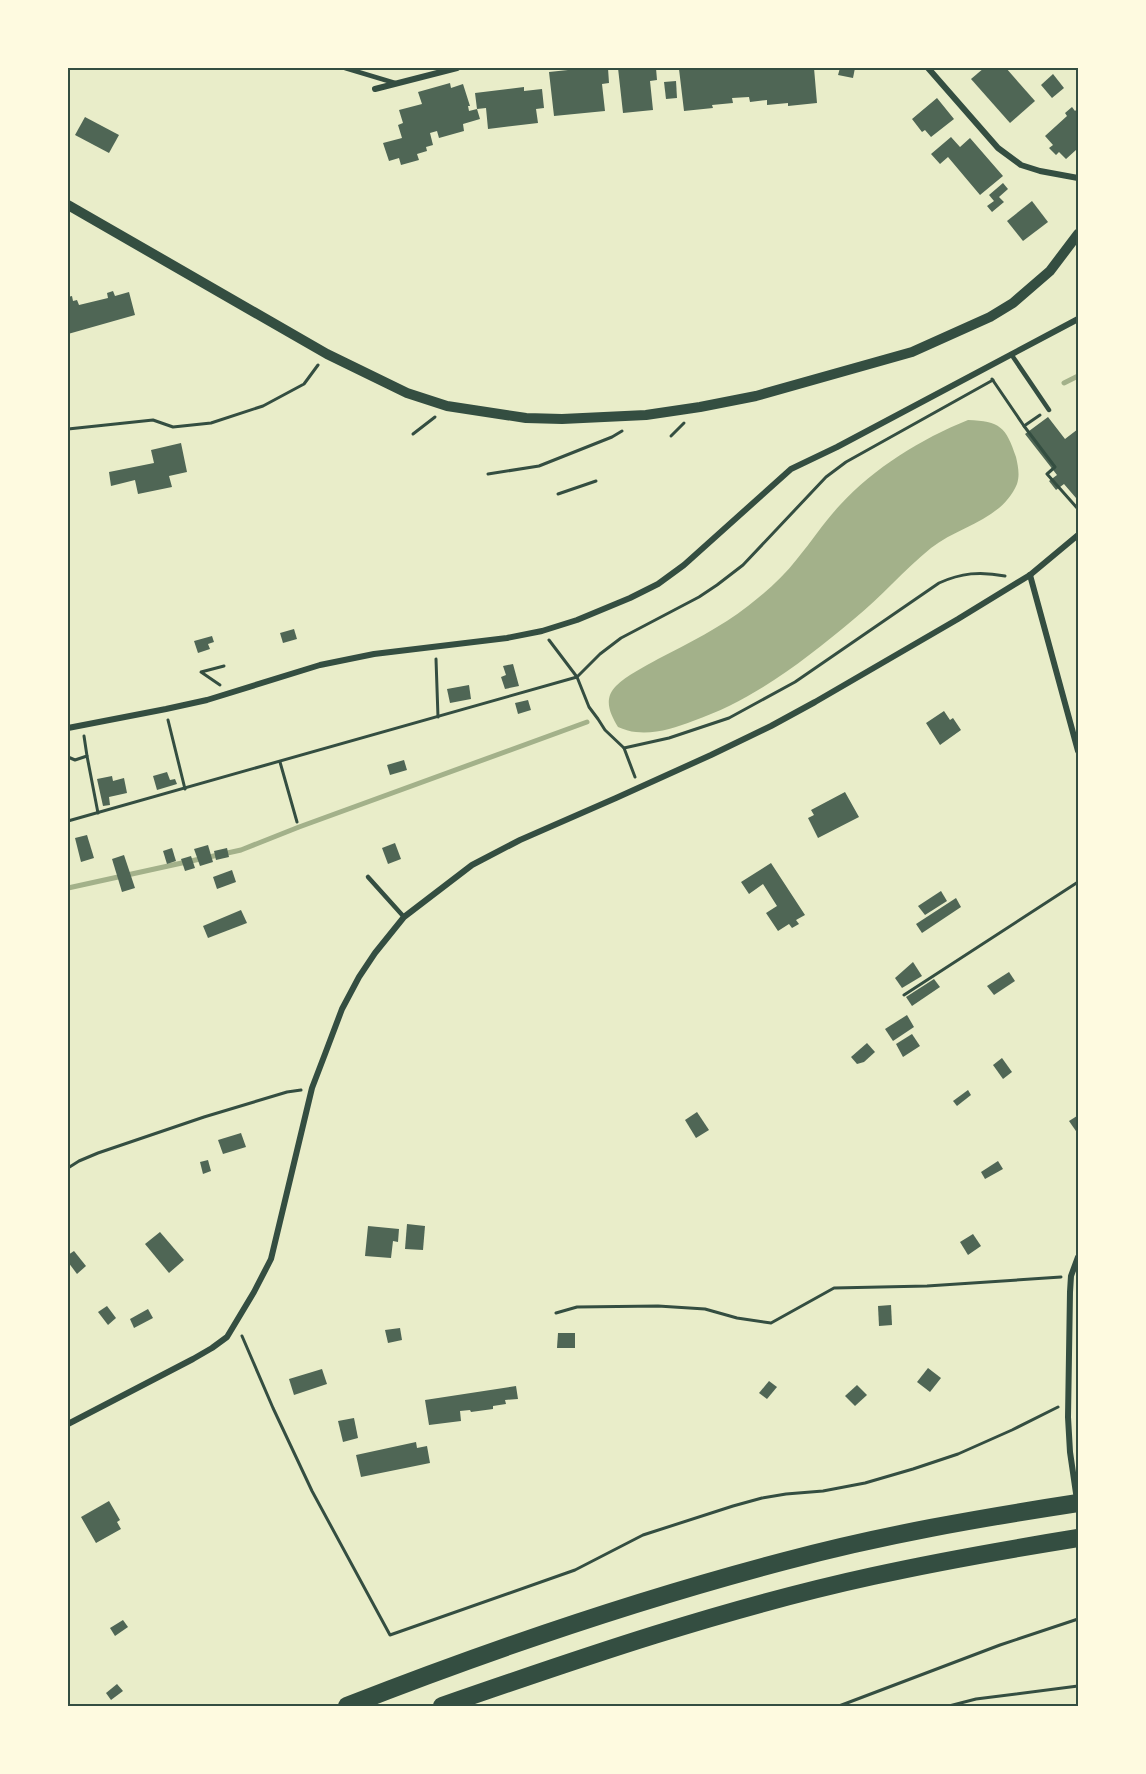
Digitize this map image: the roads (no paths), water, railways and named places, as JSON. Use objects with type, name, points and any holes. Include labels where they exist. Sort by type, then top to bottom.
[{"type":"highway","points":[[347,1707],[514,1644],[689,1588],[862,1542],[1078,1503]]},
{"type":"highway","points":[[442,1707],[527,1676],[692,1623],[788,1597],[872,1576],[1078,1538]]},
{"type":"street","points":[[375,89],[457,68]]},
{"type":"street","points":[[928,68],[998,148],[1021,165],[1078,178]]},
{"type":"street","points":[[68,205],[327,354],[406,393],[447,406],[526,418],[562,419],[646,415],[700,407],[756,396],[912,352],[1013,303],[1050,271],[1078,234]]},
{"type":"street","points":[[68,728],[166,709],[231,693],[320,665],[374,654],[507,638],[542,631],[577,620],[658,584],[684,565],[791,469],[1078,319]]},
{"type":"street","points":[[68,1424],[212,1348],[227,1337],[271,1259],[312,1088],[342,1009],[359,977],[404,917],[448,882],[520,840],[639,788],[780,721],[1030,575],[1078,535]]},
{"type":"street","points":[[1030,575],[1078,751]]},
{"type":"street","points":[[1078,1257],[1071,1276],[1069,1399],[1070,1452],[1078,1511]]},
{"type":"lane","points":[[345,68],[398,83]]},
{"type":"lane","points":[[1011,354],[1049,410]]},
{"type":"lane","points":[[368,877],[404,917]]},
{"type":"waterway","points":[[1064,383],[1078,376]]},
{"type":"waterway","points":[[68,888],[241,850],[587,722]]}]
